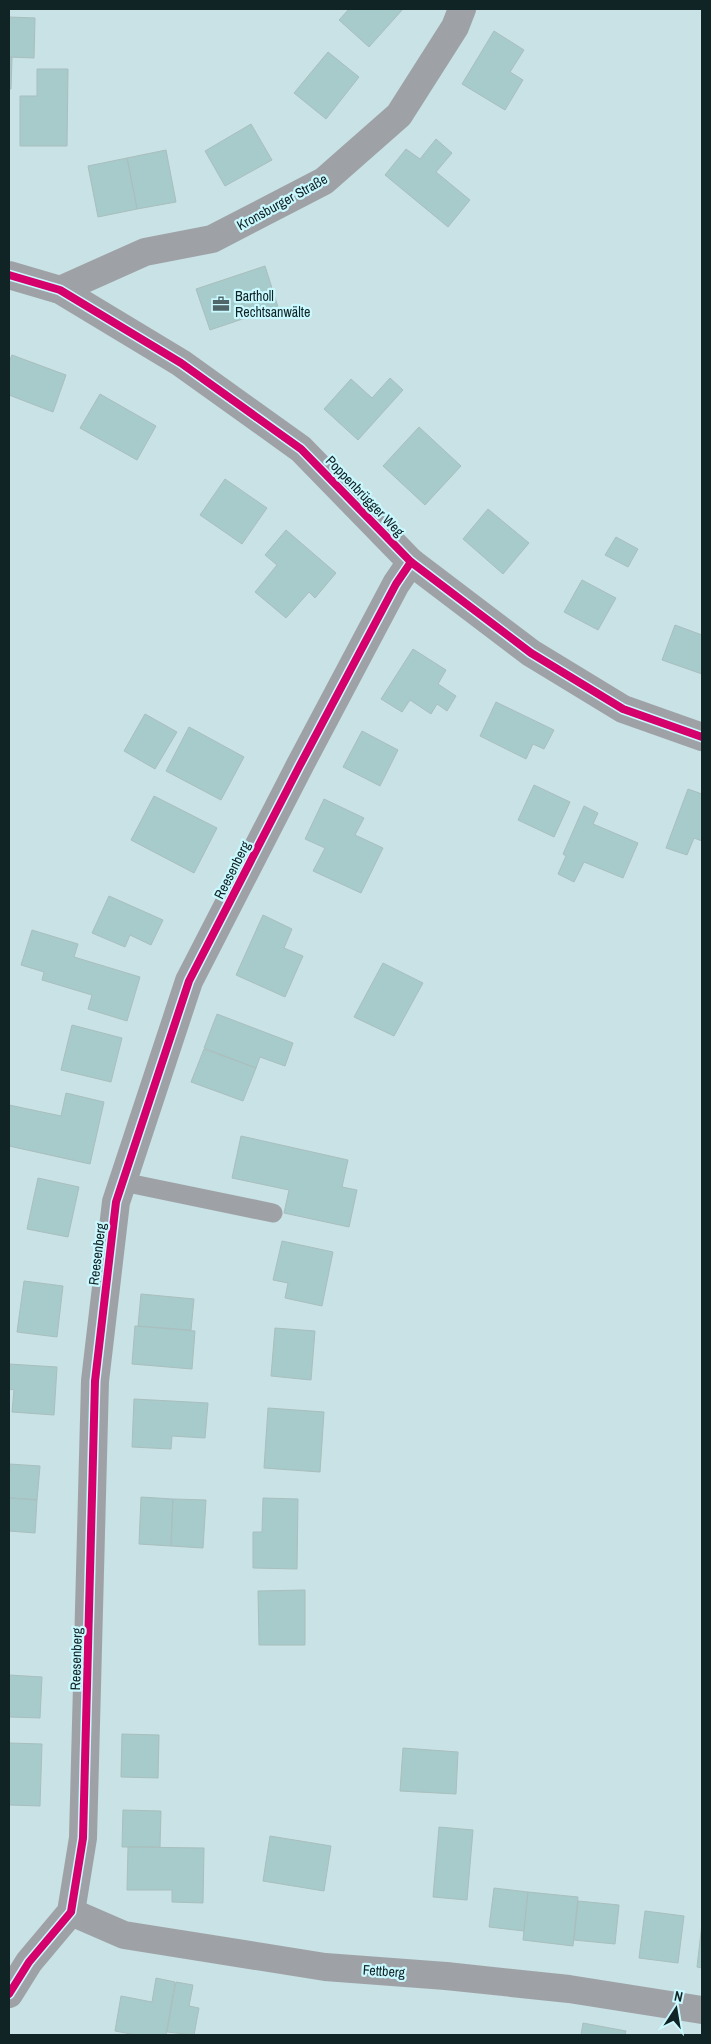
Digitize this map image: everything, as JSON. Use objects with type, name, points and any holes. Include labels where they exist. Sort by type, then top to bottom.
[{"type":"street","name":"Kronsburger Straße","points":[[60,290],[145,252],[212,239],[324,181],[399,116],[455,27],[462,9]]},
{"type":"street","name":"Poppenbrügger Weg","points":[[9,274],[60,290],[181,363],[301,449],[411,562],[531,653],[623,709],[702,737]]},
{"type":"street","name":"Reesenberg","points":[[71,1912],[83,1838],[95,1381],[116,1202],[189,981],[303,758],[396,584],[411,562]]},
{"type":"street","points":[[9,1994],[29,1962],[71,1912]]},
{"type":"street","name":"Fettberg","points":[[71,1912],[124,1935],[325,1967],[446,1976],[569,1989],[702,2010]]},
{"type":"lane","points":[[123,1182],[273,1213]]},
{"type":"building","points":[[349,9],[403,9],[369,47],[339,20]]},
{"type":"building","points":[[9,17],[35,18],[34,58],[9,57]]},
{"type":"building","points":[[494,31],[524,50],[510,72],[523,80],[505,110],[462,84]]},
{"type":"building","points":[[328,52],[359,77],[326,119],[294,93]]},
{"type":"building","points":[[9,57],[12,57],[11,89],[9,89]]},
{"type":"building","points":[[37,69],[68,69],[67,146],[20,146],[20,96],[37,96]]},
{"type":"building","points":[[251,124],[272,160],[225,186],[205,151]]},
{"type":"building","points":[[436,139],[452,153],[436,172],[470,200],[448,227],[385,175],[406,149],[420,159]]},
{"type":"building","points":[[166,150],[176,202],[137,209],[127,158]]},
{"type":"building","points":[[127,158],[137,209],[98,217],[88,166]]},
{"type":"building","points":[[265,266],[278,307],[210,330],[196,289]]},
{"type":"building","points":[[12,355],[66,375],[53,412],[9,395],[9,362]]},
{"type":"building","points":[[390,378],[403,390],[358,440],[324,409],[351,379],[372,398]]},
{"type":"building","points":[[100,394],[156,426],[137,460],[80,428]]},
{"type":"building","points":[[419,427],[461,466],[425,505],[383,466]]},
{"type":"building","points":[[225,479],[267,508],[242,544],[200,515]]},
{"type":"building","points":[[488,509],[529,543],[503,574],[463,539]]},
{"type":"building","points":[[286,530],[336,573],[315,598],[309,592],[286,618],[255,592],[277,565],[265,555]]},
{"type":"building","points":[[616,537],[638,549],[628,567],[605,555]]},
{"type":"building","points":[[582,580],[616,598],[598,630],[564,612]]},
{"type":"building","points":[[675,625],[702,635],[702,674],[662,660]]},
{"type":"building","points":[[413,649],[446,670],[438,684],[456,696],[447,711],[437,704],[431,714],[410,700],[402,712],[381,699]]},
{"type":"building","points":[[496,702],[554,730],[544,749],[533,744],[526,759],[480,736]]},
{"type":"building","points":[[145,714],[177,732],[155,769],[124,751]]},
{"type":"building","points":[[189,727],[244,757],[221,800],[166,771]]},
{"type":"building","points":[[362,731],[398,750],[380,786],[343,767]]},
{"type":"building","points":[[534,785],[570,802],[554,837],[518,820]]},
{"type":"building","points":[[688,789],[702,794],[702,841],[694,838],[687,855],[666,848]]},
{"type":"building","points":[[154,796],[217,828],[194,873],[131,840]]},
{"type":"building","points":[[324,799],[364,818],[355,835],[383,848],[361,893],[313,871],[325,848],[305,839]]},
{"type":"building","points":[[584,806],[598,813],[593,824],[638,843],[623,878],[584,862],[574,882],[558,874],[566,856],[563,854]]},
{"type":"building","points":[[109,896],[163,920],[151,945],[130,935],[125,947],[92,933]]},
{"type":"building","points":[[263,915],[292,929],[284,948],[303,956],[285,997],[236,975]]},
{"type":"building","points":[[32,930],[78,944],[74,957],[140,977],[127,1021],[88,1009],[92,995],[42,980],[44,972],[21,965]]},
{"type":"building","points":[[383,963],[423,983],[394,1036],[354,1017]]},
{"type":"building","points":[[217,1014],[293,1043],[285,1066],[260,1057],[256,1068],[204,1048]]},
{"type":"building","points":[[72,1025],[122,1038],[111,1082],[61,1070]]},
{"type":"building","points":[[204,1049],[256,1068],[243,1101],[191,1082]]},
{"type":"building","points":[[66,1093],[104,1102],[90,1164],[9,1146],[9,1105],[61,1116]]},
{"type":"building","points":[[241,1136],[348,1160],[342,1187],[357,1190],[349,1227],[284,1213],[289,1190],[232,1178]]},
{"type":"building","points":[[38,1178],[79,1187],[68,1237],[27,1229]]},
{"type":"building","points":[[282,1241],[333,1252],[322,1306],[285,1298],[288,1283],[273,1280]]},
{"type":"building","points":[[24,1281],[63,1286],[57,1337],[17,1332]]},
{"type":"building","points":[[141,1294],[194,1299],[191,1330],[138,1326]]},
{"type":"building","points":[[135,1326],[195,1331],[192,1369],[132,1364]]},
{"type":"building","points":[[275,1328],[315,1331],[311,1380],[271,1376]]},
{"type":"building","points":[[9,1364],[57,1367],[54,1415],[12,1412],[14,1390],[9,1389]]},
{"type":"building","points":[[134,1399],[208,1403],[205,1438],[172,1436],[171,1449],[132,1447]]},
{"type":"building","points":[[268,1408],[324,1412],[320,1472],[264,1468]]},
{"type":"building","points":[[9,1464],[40,1466],[37,1500],[9,1498]]},
{"type":"building","points":[[141,1497],[173,1499],[171,1546],[139,1544]]},
{"type":"building","points":[[9,1498],[37,1500],[35,1533],[9,1531]]},
{"type":"building","points":[[263,1498],[298,1499],[297,1569],[253,1568],[253,1532],[262,1532]]},
{"type":"building","points":[[173,1499],[206,1500],[203,1548],[171,1546]]},
{"type":"building","points":[[305,1590],[305,1645],[259,1645],[258,1591]]},
{"type":"building","points":[[9,1675],[42,1677],[40,1718],[9,1717]]},
{"type":"building","points":[[122,1734],[159,1735],[158,1778],[121,1777]]},
{"type":"building","points":[[9,1743],[42,1744],[40,1806],[9,1805]]},
{"type":"building","points":[[403,1748],[458,1752],[456,1794],[400,1791]]},
{"type":"building","points":[[123,1810],[161,1811],[160,1847],[122,1847]]},
{"type":"building","points":[[439,1827],[473,1830],[467,1900],[433,1897]]},
{"type":"building","points":[[270,1836],[331,1846],[324,1891],[263,1881]]},
{"type":"building","points":[[128,1847],[204,1848],[203,1903],[172,1902],[172,1890],[127,1890]]},
{"type":"building","points":[[494,1888],[528,1892],[524,1931],[489,1927]]},
{"type":"building","points":[[528,1892],[578,1897],[573,1946],[523,1940]]},
{"type":"building","points":[[578,1901],[619,1905],[615,1944],[574,1940]]},
{"type":"building","points":[[645,1911],[684,1916],[678,1963],[639,1958]]},
{"type":"building","points":[[702,1924],[702,1968],[697,1967]]},
{"type":"building","points":[[156,1978],[175,1982],[166,2035],[136,2035],[115,2031],[121,1996],[152,2002]]},
{"type":"building","points":[[176,1982],[193,1985],[189,2006],[199,2008],[194,2035],[167,2032]]},
{"type":"building","points":[[583,2023],[626,2031],[625,2035],[581,2035]]},
{"type":"cycle path","points":[[9,275],[60,290],[181,363],[301,449],[411,562],[531,653],[623,709],[702,737]]},
{"type":"cycle path","points":[[9,1994],[29,1962],[71,1912],[83,1838],[95,1381],[116,1202],[189,981],[299,767],[396,584],[411,562]]},
{"type":"place","name":"Bartholl Rechtsanwälte","points":[[221,304]]}]
